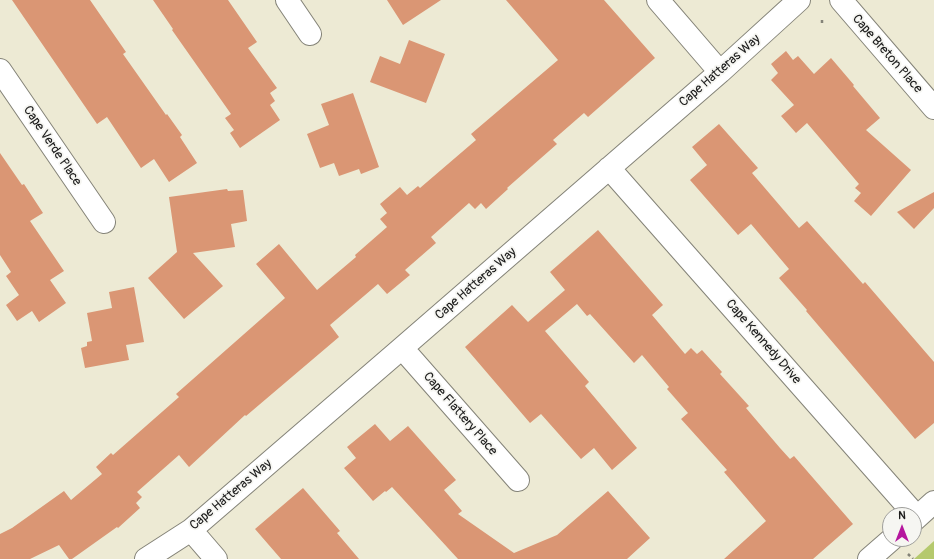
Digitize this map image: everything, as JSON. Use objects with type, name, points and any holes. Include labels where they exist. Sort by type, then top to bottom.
[{"type":"street","points":[[287,0],[310,34]]},
{"type":"street","points":[[658,0],[720,72]]},
{"type":"street","name":"Cape Hatteras Way","points":[[146,559],[191,530],[720,72],[799,0]]},
{"type":"street","name":"Cape Breton Place","points":[[840,0],[934,108]]},
{"type":"street","name":"Cape Verde Place","points":[[0,70],[104,222]]},
{"type":"street","name":"Cape Kennedy Drive","points":[[609,168],[905,507]]},
{"type":"street","name":"Cape Flattery Place","points":[[402,348],[518,480]]},
{"type":"street","points":[[922,513],[934,502]]},
{"type":"street","points":[[191,530],[216,559]]},
{"type":"street","points":[[869,559],[883,547]]},
{"type":"green space","points":[[934,541],[934,559],[914,559]]},
{"type":"building","points":[[12,0],[90,0],[126,52],[123,54],[182,135],[180,137],[197,163],[169,182],[154,159],[141,168],[107,117],[97,124]]},
{"type":"building","points":[[153,0],[228,0],[257,42],[248,48],[277,88],[270,93],[275,101],[270,105],[280,120],[240,148],[230,133],[234,130],[225,118],[231,114],[172,30],[173,29]]},
{"type":"building","points":[[387,0],[441,0],[403,25]]},
{"type":"building","points":[[506,0],[604,0],[655,58],[588,117],[584,113],[553,140],[557,144],[507,188],[508,189],[486,209],[481,203],[475,209],[469,203],[431,237],[436,243],[405,270],[410,275],[387,294],[378,284],[330,325],[339,337],[246,416],[245,415],[189,467],[179,455],[137,492],[142,497],[136,503],[140,508],[118,528],[117,527],[72,559],[69,559],[59,545],[30,559],[0,559],[0,534],[12,528],[64,491],[71,500],[102,474],[96,467],[111,453],[113,455],[179,397],[176,394],[285,298],[256,264],[279,244],[317,290],[356,257],[355,255],[387,227],[380,219],[387,213],[380,204],[400,187],[407,195],[418,186],[420,188],[476,140],[471,134],[558,60]]},
{"type":"building","points":[[409,40],[445,54],[426,103],[370,82],[380,56],[400,64]]},
{"type":"building","points":[[786,51],[793,60],[798,56],[814,74],[831,58],[880,118],[866,130],[911,170],[871,216],[854,201],[861,193],[855,188],[859,184],[807,123],[796,133],[781,116],[794,105],[771,80],[778,73],[771,64]]},
{"type":"building","points":[[353,93],[379,167],[361,174],[359,169],[339,176],[334,163],[320,168],[307,134],[329,125],[321,104]]},
{"type":"building","points":[[719,124],[758,168],[752,173],[799,228],[807,221],[863,284],[865,282],[934,362],[934,423],[915,439],[779,278],[789,269],[751,224],[738,235],[690,180],[707,165],[692,147]]},
{"type":"building","points":[[0,153],[22,185],[24,184],[43,213],[30,221],[64,271],[50,280],[66,303],[39,322],[32,311],[17,321],[6,305],[19,295],[6,276],[11,272],[0,255]]},
{"type":"building","points":[[227,189],[228,191],[243,190],[247,221],[231,224],[235,247],[193,253],[223,286],[184,319],[148,278],[177,252],[169,197]]},
{"type":"building","points":[[934,192],[934,208],[914,229],[897,212]]},
{"type":"building","points":[[598,230],[663,305],[652,315],[685,354],[691,348],[697,354],[702,350],[722,372],[720,374],[749,406],[746,408],[780,448],[790,459],[794,456],[853,524],[813,559],[724,559],[766,521],[724,472],[727,470],[681,419],[688,413],[667,389],[669,387],[642,355],[634,363],[590,314],[587,316],[577,304],[545,331],[589,382],[585,386],[637,448],[612,470],[594,448],[581,459],[541,414],[530,423],[465,347],[512,305],[528,322],[565,290],[550,272]]},
{"type":"building","points":[[134,287],[144,342],[126,345],[129,360],[85,368],[81,348],[87,346],[87,342],[92,341],[87,313],[112,308],[109,292]]},
{"type":"building","points":[[375,424],[390,441],[408,426],[456,480],[444,490],[462,511],[458,514],[514,553],[557,535],[608,491],[650,538],[627,559],[458,559],[392,487],[373,501],[344,468],[356,458],[347,447]]},
{"type":"building","points":[[303,488],[340,531],[337,533],[359,559],[281,559],[255,529]]}]
